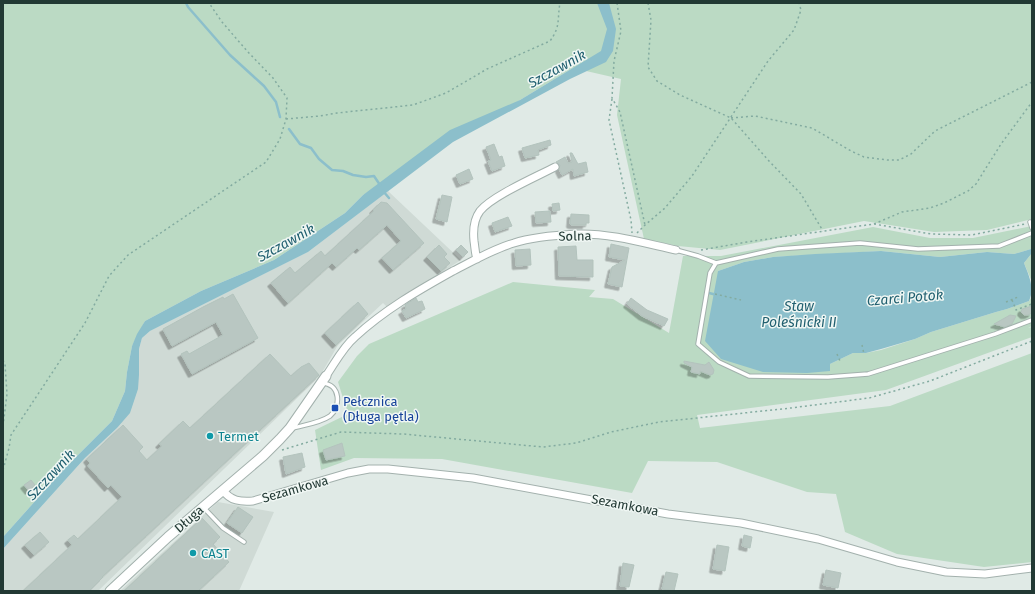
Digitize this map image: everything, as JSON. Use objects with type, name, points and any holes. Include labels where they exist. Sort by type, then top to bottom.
[{"type":"street","points":[[477,259],[473,235],[475,224],[480,212],[489,202],[554,167]]},
{"type":"street","name":"Solna","points":[[324,380],[354,337],[390,309],[477,259],[513,243],[540,238],[578,234],[631,240],[676,250]]},
{"type":"street","name":"Długa","points":[[110,591],[168,537],[270,448],[290,428],[324,380]]},
{"type":"street","name":"Sezamkowa","points":[[223,490],[229,497],[241,502],[253,501],[355,471],[369,468],[395,470],[473,478],[668,514],[741,523],[818,538],[897,562],[946,572],[985,574],[1032,568]]},
{"type":"lane","points":[[1030,222],[1032,228]]},
{"type":"lane","points":[[676,250],[716,263],[778,249],[860,243],[918,249],[999,246],[1032,233]]},
{"type":"lane","points":[[716,263],[710,273],[698,344],[719,362],[749,376],[828,377],[868,374],[995,334],[1032,320]]},
{"type":"lane","points":[[290,428],[308,424],[331,415],[335,408],[337,398],[336,390],[324,380]]},
{"type":"lane","points":[[203,507],[223,528],[244,542]]},
{"type":"path","points":[[3,470],[11,435],[85,323],[109,276],[128,255],[266,162],[280,139],[286,119],[287,98],[273,78],[222,22],[209,3]]},
{"type":"path","points":[[286,119],[414,105],[446,93],[487,69],[550,40],[556,32],[559,22],[560,3]]},
{"type":"path","points":[[617,3],[621,31],[614,61],[609,120],[631,220],[631,240]]},
{"type":"path","points":[[648,3],[651,20],[648,67],[657,81],[680,95],[731,118],[800,194],[823,231]]},
{"type":"path","points":[[631,240],[645,225],[665,208],[692,176],[768,61],[794,30],[800,10],[799,3]]},
{"type":"path","points":[[731,118],[755,116],[812,128],[864,157],[899,160],[911,154],[936,131],[1032,82]]},
{"type":"path","points":[[612,98],[620,112],[645,225]]},
{"type":"path","points":[[700,250],[874,224],[902,212],[930,208],[944,203],[968,191],[976,184],[1001,144],[1032,102]]},
{"type":"path","points":[[874,224],[931,234],[972,235],[1006,229],[1030,222]]},
{"type":"path","points":[[715,294],[741,300]]},
{"type":"path","points":[[1006,302],[1018,297]]},
{"type":"path","points":[[1012,300],[1016,310],[1032,304]]},
{"type":"path","points":[[270,448],[276,451],[283,450],[341,432],[403,434],[543,447],[576,443],[611,432],[659,422],[869,398],[930,381],[1032,341]]},
{"type":"path","points":[[862,345],[864,354]]},
{"type":"path","points":[[837,354],[840,361]]},
{"type":"path","points":[[3,360],[7,394],[3,426]]},
{"type":"shaded area","points":[[388,191],[461,260],[387,307],[383,303],[338,345],[320,376],[98,591],[3,591],[3,549],[85,458],[117,428],[139,375],[139,349],[142,338],[150,331],[308,252]]},
{"type":"shaded area","points":[[218,502],[274,512],[239,591],[120,591]]},
{"type":"green space","points":[[3,3],[1032,3],[1032,219],[987,230],[934,232],[864,221],[720,250],[678,246],[644,239],[617,115],[621,79],[573,68],[363,195],[345,213],[274,260],[201,291],[145,321],[132,346],[125,391],[112,421],[62,471],[3,537]]},
{"type":"green space","points":[[1032,226],[1031,249],[1014,254],[987,252],[940,257],[881,251],[773,257],[744,262],[718,271],[830,370],[830,364],[853,353],[866,353],[881,350],[931,332],[1007,309],[1029,301],[1032,296],[1032,326],[1028,328],[1032,327],[1032,337],[886,390],[697,415],[700,428],[890,406],[1032,353],[1032,562],[984,567],[897,554],[845,532],[836,494],[807,492],[717,462],[648,461],[632,493],[442,459],[354,458],[321,470],[315,430],[348,414],[338,382],[357,356],[369,344],[513,282],[595,290],[589,297],[613,299],[669,333],[683,256],[721,256],[873,227],[930,238],[973,238]]},
{"type":"green space","points":[[1032,253],[1032,282],[1024,263]]},
{"type":"water","points":[[597,3],[609,3],[616,29],[613,51],[606,62],[570,79],[453,142],[308,252],[150,331],[142,338],[139,349],[138,389],[130,413],[117,428],[85,458],[3,549],[3,537],[62,471],[112,421],[125,391],[132,346],[145,321],[201,291],[274,260],[345,213],[363,195],[450,130],[520,100],[601,51],[607,29]]},
{"type":"water","name":"Staw Poleśnicki II","points":[[1032,247],[1032,253],[1024,263],[1031,287],[1031,296],[1029,301],[931,332],[915,339],[866,353],[853,353],[830,364],[830,371],[807,373],[763,372],[721,359],[705,341],[718,271],[744,262],[773,257],[881,251],[940,257],[987,252],[1014,254],[1031,249]]},
{"type":"building","points":[[550,140],[551,145],[538,150],[539,155],[525,158],[522,148]]},
{"type":"building","points":[[494,144],[499,157],[502,156],[505,166],[492,171],[488,161],[491,160],[486,147]]},
{"type":"building","points":[[570,153],[572,153],[578,164],[586,162],[588,172],[574,176],[573,169],[562,175],[559,169],[560,165],[556,162],[565,157],[568,163],[572,162]]},
{"type":"building","points":[[469,169],[473,179],[460,184],[456,175]]},
{"type":"building","points":[[442,195],[452,197],[447,222],[436,219]]},
{"type":"building","points":[[381,202],[387,203],[424,243],[393,270],[382,258],[401,241],[387,225],[359,250],[357,248],[336,267],[332,263],[288,303],[271,283],[290,267],[295,273],[321,251],[325,256],[374,211],[373,210]]},
{"type":"building","points":[[559,203],[560,210],[553,211],[552,204]]},
{"type":"building","points":[[550,211],[551,222],[536,223],[535,212]]},
{"type":"building","points":[[571,214],[589,215],[589,223],[586,223],[586,225],[570,224]]},
{"type":"building","points":[[508,217],[512,226],[495,232],[492,223]]},
{"type":"building","points":[[611,244],[629,248],[622,287],[608,284],[612,267],[625,260],[609,257]]},
{"type":"building","points":[[439,245],[447,254],[444,257],[450,263],[441,271],[427,257]]},
{"type":"building","points":[[461,245],[468,252],[463,257],[456,250]]},
{"type":"building","points":[[576,246],[577,260],[593,260],[593,277],[559,276],[558,247]]},
{"type":"building","points":[[530,249],[531,265],[516,266],[515,250]]},
{"type":"building","points":[[233,294],[258,338],[192,374],[181,354],[187,351],[189,354],[223,335],[216,322],[172,346],[163,329],[223,297],[224,299]]},
{"type":"building","points":[[416,298],[418,302],[422,301],[425,309],[406,318],[402,311],[406,309],[405,305]]},
{"type":"building","points":[[631,298],[647,310],[668,319],[664,326],[642,316],[627,304]]},
{"type":"building","points":[[358,302],[368,314],[336,345],[325,333]]},
{"type":"building","points":[[1032,306],[1032,313],[1024,315],[1021,312],[1022,309]]},
{"type":"building","points":[[1010,315],[1016,316],[1012,324],[1005,327],[994,324]]},
{"type":"building","points":[[270,354],[291,376],[301,367],[309,363],[319,375],[102,577],[89,591],[23,591],[72,545],[68,540],[74,535],[78,539],[122,497],[111,485],[108,488],[88,466],[90,463],[87,459],[123,425],[143,447],[139,451],[147,460],[162,446],[159,444],[183,421],[190,428]]},
{"type":"building","points":[[684,361],[705,365],[709,362],[714,370],[713,374],[710,375],[700,371],[700,374],[691,372],[692,367],[684,363]]},
{"type":"building","points":[[342,443],[345,456],[326,460],[323,450]]},
{"type":"building","points":[[302,453],[305,467],[286,474],[283,457]]},
{"type":"building","points":[[31,480],[35,485],[29,491],[24,485]]},
{"type":"building","points":[[238,507],[253,517],[242,533],[227,523]]},
{"type":"building","name":"CAST","points":[[202,518],[220,537],[213,544],[229,562],[198,591],[124,591]]},
{"type":"building","points":[[40,532],[49,542],[34,555],[25,545]]},
{"type":"building","points":[[744,535],[752,537],[750,548],[742,546]]},
{"type":"building","points":[[717,545],[729,547],[725,571],[713,569]]},
{"type":"building","points":[[623,563],[634,565],[629,587],[620,586]]},
{"type":"building","points":[[826,570],[841,573],[838,588],[823,585]]},
{"type":"building","points":[[666,572],[678,574],[674,591],[662,589]]},
{"type":"waterway","points":[[186,3],[230,55],[264,86],[276,102],[280,117]]},
{"type":"waterway","points":[[289,129],[300,144],[311,148],[319,159],[332,170],[343,171],[353,175],[366,177],[374,176],[380,185]]},
{"type":"waterway","name":"Czarci Potok","points":[[383,191],[389,198]]},
{"type":"waterway","name":"Czarci Potok","points":[[709,293],[717,295]]},
{"type":"place","name":"Pełcznica (Długa pętla)","points":[[335,408]]},
{"type":"place","name":"Termet","points":[[210,436]]},
{"type":"place","name":"CAST","points":[[193,553]]},
{"type":"water label","name":"Szczawnik","points":[[557,69]]},
{"type":"water label","name":"Szczawnik","points":[[286,243]]},
{"type":"water label","name":"Szczawnik","points":[[51,475]]}]
